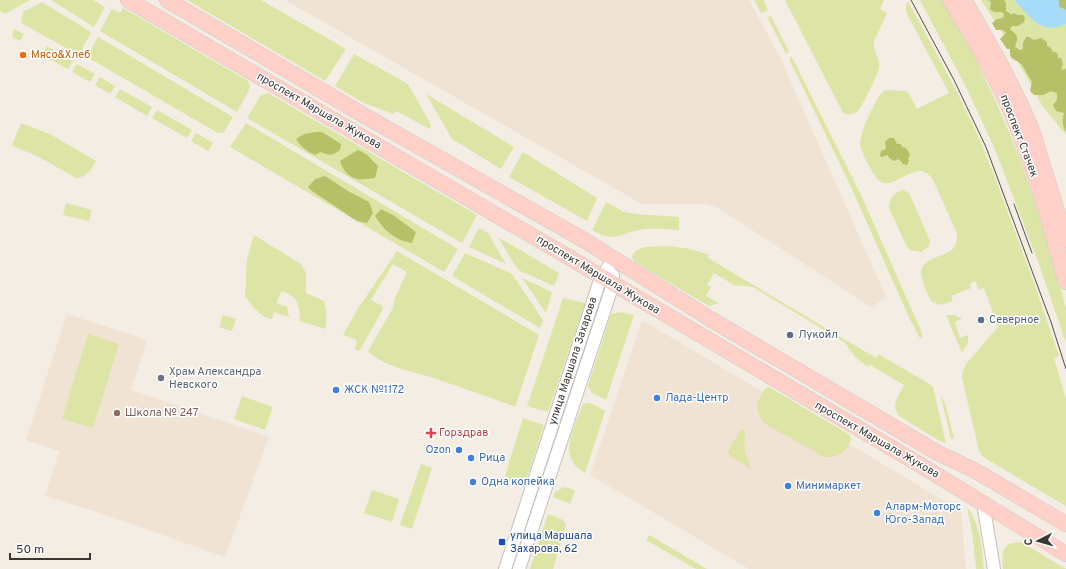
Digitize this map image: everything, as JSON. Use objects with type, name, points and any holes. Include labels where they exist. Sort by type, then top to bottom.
[{"type":"main road","name":"проспект Маршала Жукова","points":[[128,0],[983,502],[1066,554]]},
{"type":"main road","name":"проспект Маршала Жукова","points":[[167,0],[338,101],[584,240],[712,320],[938,453],[974,470],[1066,524]]},
{"type":"main road","name":"проспект Стачек","points":[[950,0],[975,40],[1012,114],[1032,166],[1066,282]]},
{"type":"main road","name":"проспект Стачек","points":[[964,0],[1008,77],[1032,130],[1066,240]]},
{"type":"street","name":"улица Маршала Захарова","points":[[505,569],[614,259]]},
{"type":"street","name":"улица Маршала Захарова","points":[[519,569],[607,280]]},
{"type":"street","points":[[983,502],[994,569]]},
{"type":"shaded area","points":[[285,0],[749,0],[780,57],[886,297],[871,307],[718,208],[705,204],[642,204]]},
{"type":"shaded area","name":"Школа № 247","points":[[67,314],[147,340],[131,390],[269,437],[225,557],[100,513],[45,496],[59,451],[26,440]]},
{"type":"shaded area","points":[[642,320],[961,511],[966,569],[749,569],[590,475]]},
{"type":"green space","points":[[0,0],[30,0],[5,14],[0,11]]},
{"type":"green space","points":[[51,0],[93,0],[105,7],[94,27]]},
{"type":"green space","points":[[187,0],[261,0],[346,49],[325,81]]},
{"type":"green space","points":[[754,0],[763,0],[768,10],[761,13]]},
{"type":"green space","points":[[785,0],[884,0],[880,9],[887,13],[874,41],[874,48],[879,61],[879,68],[876,77],[858,111],[850,114],[843,113]]},
{"type":"green space","points":[[920,0],[942,0],[975,57],[1001,113],[1020,158],[1043,228],[1066,308],[1066,343],[1039,264],[994,147],[965,85]]},
{"type":"green space","points":[[981,0],[1066,0],[1066,135],[1043,107],[1001,31]]},
{"type":"green space","points":[[987,0],[1004,0],[1006,3],[1006,11],[1012,15],[1013,13],[1023,15],[1025,18],[1024,22],[1018,26],[1012,26],[1010,29],[1017,37],[1015,47],[1020,50],[1023,49],[1023,43],[1026,37],[1034,40],[1041,38],[1047,42],[1047,46],[1050,47],[1053,52],[1056,52],[1058,58],[1061,58],[1063,64],[1061,69],[1064,70],[1066,68],[1066,132],[1063,122],[1064,113],[1056,111],[1053,105],[1057,100],[1057,93],[1051,91],[1043,95],[1034,95],[1030,91],[1032,82],[1021,64],[1011,58],[1010,49],[1007,49],[1000,39],[1006,33],[1003,30],[996,30],[992,23],[997,19],[1003,18],[1004,14],[1001,12],[994,12],[990,9],[991,3]]},
{"type":"green space","points":[[1058,0],[1066,0],[1066,10],[1059,7]]},
{"type":"green space","points":[[908,1],[956,90],[979,138],[1033,280],[1059,356],[1054,358],[1066,399],[1066,506],[983,457],[979,451],[962,378],[966,364],[998,327],[984,288],[979,290],[975,281],[970,284],[971,288],[951,296],[953,301],[941,305],[932,302],[924,285],[921,274],[922,269],[929,261],[952,250],[957,239],[956,231],[933,180],[921,171],[909,174],[896,181],[883,183],[873,173],[861,149],[860,140],[865,124],[876,101],[885,90],[908,92],[917,109],[949,93],[906,12],[906,5]]},
{"type":"green space","points":[[42,2],[91,32],[79,55],[21,23],[23,12]]},
{"type":"green space","points":[[123,8],[248,81],[250,87],[249,90],[237,112],[100,31],[112,9],[120,13]]},
{"type":"green space","points":[[771,16],[789,52],[786,54],[768,19],[768,17]]},
{"type":"green space","points":[[14,29],[24,34],[20,41],[12,37]]},
{"type":"green space","points":[[98,37],[233,117],[224,132],[218,133],[87,57]]},
{"type":"green space","points":[[47,46],[73,61],[68,69],[42,55]]},
{"type":"green space","points":[[354,54],[408,84],[431,125],[430,129],[396,111],[394,114],[364,103],[335,86]]},
{"type":"green space","points":[[792,57],[861,195],[922,333],[922,339],[919,337],[912,324],[852,189],[789,59]]},
{"type":"green space","points":[[77,64],[95,74],[90,82],[72,72]]},
{"type":"green space","points":[[100,77],[115,86],[110,94],[95,85]]},
{"type":"green space","points":[[120,89],[152,107],[147,116],[115,97]]},
{"type":"green space","points":[[268,93],[477,215],[462,243],[247,118],[261,95]]},
{"type":"green space","points":[[426,94],[514,147],[501,169],[452,139]]},
{"type":"green space","points":[[157,110],[192,130],[187,138],[152,118]]},
{"type":"green space","points":[[21,123],[50,134],[96,161],[86,175],[76,178],[37,156],[12,145]]},
{"type":"green space","points":[[246,123],[458,249],[444,272],[230,147]]},
{"type":"green space","points":[[322,132],[341,144],[340,150],[330,155],[321,152],[315,155],[304,148],[296,139],[304,134]]},
{"type":"green space","points":[[196,133],[213,143],[208,151],[191,141]]},
{"type":"green space","points":[[889,138],[894,138],[897,144],[901,144],[902,147],[909,151],[910,156],[908,158],[909,161],[907,165],[903,164],[899,159],[894,161],[889,158],[888,155],[882,157],[880,156],[881,151],[886,149],[885,142]]},
{"type":"green space","points":[[358,150],[366,154],[378,166],[375,178],[355,178],[346,173],[342,167],[340,161]]},
{"type":"green space","points":[[523,152],[597,198],[587,221],[509,177]]},
{"type":"green space","points":[[325,176],[348,191],[369,202],[373,213],[367,223],[357,221],[308,187],[315,179]]},
{"type":"green space","points":[[903,190],[909,193],[930,241],[929,246],[921,252],[910,250],[907,247],[889,208],[892,196]]},
{"type":"green space","points":[[606,202],[624,212],[679,217],[679,230],[644,229],[613,237],[600,234],[592,230]]},
{"type":"green space","points":[[66,203],[92,210],[89,221],[63,215]]},
{"type":"green space","points":[[381,209],[393,215],[416,232],[412,243],[395,237],[382,226],[375,216]]},
{"type":"green space","points":[[479,228],[488,233],[506,264],[469,247]]},
{"type":"green space","points":[[254,235],[301,264],[306,273],[306,293],[324,301],[326,308],[325,329],[300,321],[297,302],[292,296],[282,291],[276,303],[287,307],[289,317],[274,312],[272,319],[268,318],[260,314],[250,303],[245,296],[247,259]]},
{"type":"green space","points":[[498,237],[559,273],[554,286],[518,270]]},
{"type":"green space","points":[[646,247],[678,247],[709,255],[708,258],[876,358],[878,354],[928,383],[933,387],[946,443],[938,440],[899,416],[896,412],[895,404],[904,385],[870,365],[868,367],[856,358],[844,342],[753,287],[734,285],[714,273],[707,285],[711,287],[706,296],[719,303],[709,306],[634,262],[632,257],[634,253],[639,249]]},
{"type":"green space","points":[[397,251],[539,335],[515,407],[446,382],[391,365],[375,357],[368,351],[393,308],[394,300],[407,272],[393,264],[371,300],[382,306],[383,309],[360,350],[358,351],[355,349],[357,340],[343,335],[357,310]]},
{"type":"green space","points":[[465,253],[512,274],[543,320],[540,328],[452,276]]},
{"type":"green space","points":[[522,278],[552,292],[546,313]]},
{"type":"green space","points":[[563,298],[585,303],[548,412],[527,406]]},
{"type":"green space","points":[[621,312],[634,315],[606,400],[592,393],[588,386],[611,314]]},
{"type":"green space","points":[[223,315],[236,319],[232,331],[219,327]]},
{"type":"green space","points":[[946,315],[955,315],[962,319],[955,322],[960,338],[968,335],[968,343],[962,353]]},
{"type":"green space","points":[[88,334],[119,344],[93,428],[62,419]]},
{"type":"green space","points":[[769,387],[850,435],[851,440],[847,448],[837,455],[824,457],[765,424],[758,413],[758,402],[763,391]]},
{"type":"green space","points":[[242,396],[273,407],[265,430],[234,419]]},
{"type":"green space","points":[[941,396],[945,403],[954,438],[951,439],[941,398]]},
{"type":"green space","points":[[590,403],[605,411],[585,473],[576,466],[571,459],[569,450],[572,432],[583,404]]},
{"type":"green space","points":[[523,418],[544,425],[524,487],[507,481],[505,476]]},
{"type":"green space","points":[[741,429],[745,430],[745,451],[747,459],[750,463],[750,469],[730,456],[728,451]]},
{"type":"green space","points":[[421,464],[432,468],[412,529],[400,525]]},
{"type":"green space","points":[[564,487],[575,491],[570,504],[553,497],[555,492]]},
{"type":"green space","points":[[372,490],[399,499],[392,522],[364,513]]},
{"type":"green space","points":[[967,507],[978,528],[984,569],[976,569],[972,532]]},
{"type":"green space","points":[[548,514],[562,519],[566,526],[553,569],[530,569]]},
{"type":"green space","points":[[649,535],[707,569],[696,569],[646,540]]},
{"type":"green space","points":[[1012,543],[1023,543],[1066,569],[1003,569],[1002,559],[1005,547]]},
{"type":"water","points":[[1014,0],[1058,0],[1059,7],[1066,10],[1066,24],[1049,28],[1042,26],[1030,18]]},
{"type":"tram line","points":[[911,0],[954,80],[986,147],[1051,322],[1066,369]]},
{"type":"tram line","points":[[1014,204],[1032,253]]},
{"type":"place","name":"Мясо&Хлеб","points":[[23,55]]},
{"type":"place","name":"Северное","points":[[981,320]]},
{"type":"place","name":"Лукойл","points":[[790,335]]},
{"type":"place","name":"Храм Александра Невского","points":[[161,378]]},
{"type":"place","name":"ЖСК №1172","points":[[336,390]]},
{"type":"place","name":"Лада-Центр","points":[[657,398]]},
{"type":"place","name":"Школа № 247","points":[[117,413]]},
{"type":"place","name":"Горздрав","points":[[431,433]]},
{"type":"place","name":"Ozon","points":[[459,450]]},
{"type":"place","name":"Рица","points":[[471,458]]},
{"type":"place","name":"Одна копейка","points":[[473,482]]},
{"type":"place","name":"Минимаркет","points":[[788,486]]},
{"type":"place","name":"Аларм-Моторс Юго-Запад","points":[[877,513]]},
{"type":"place","name":"улица Маршала Захарова, 62","points":[[502,542]]}]
